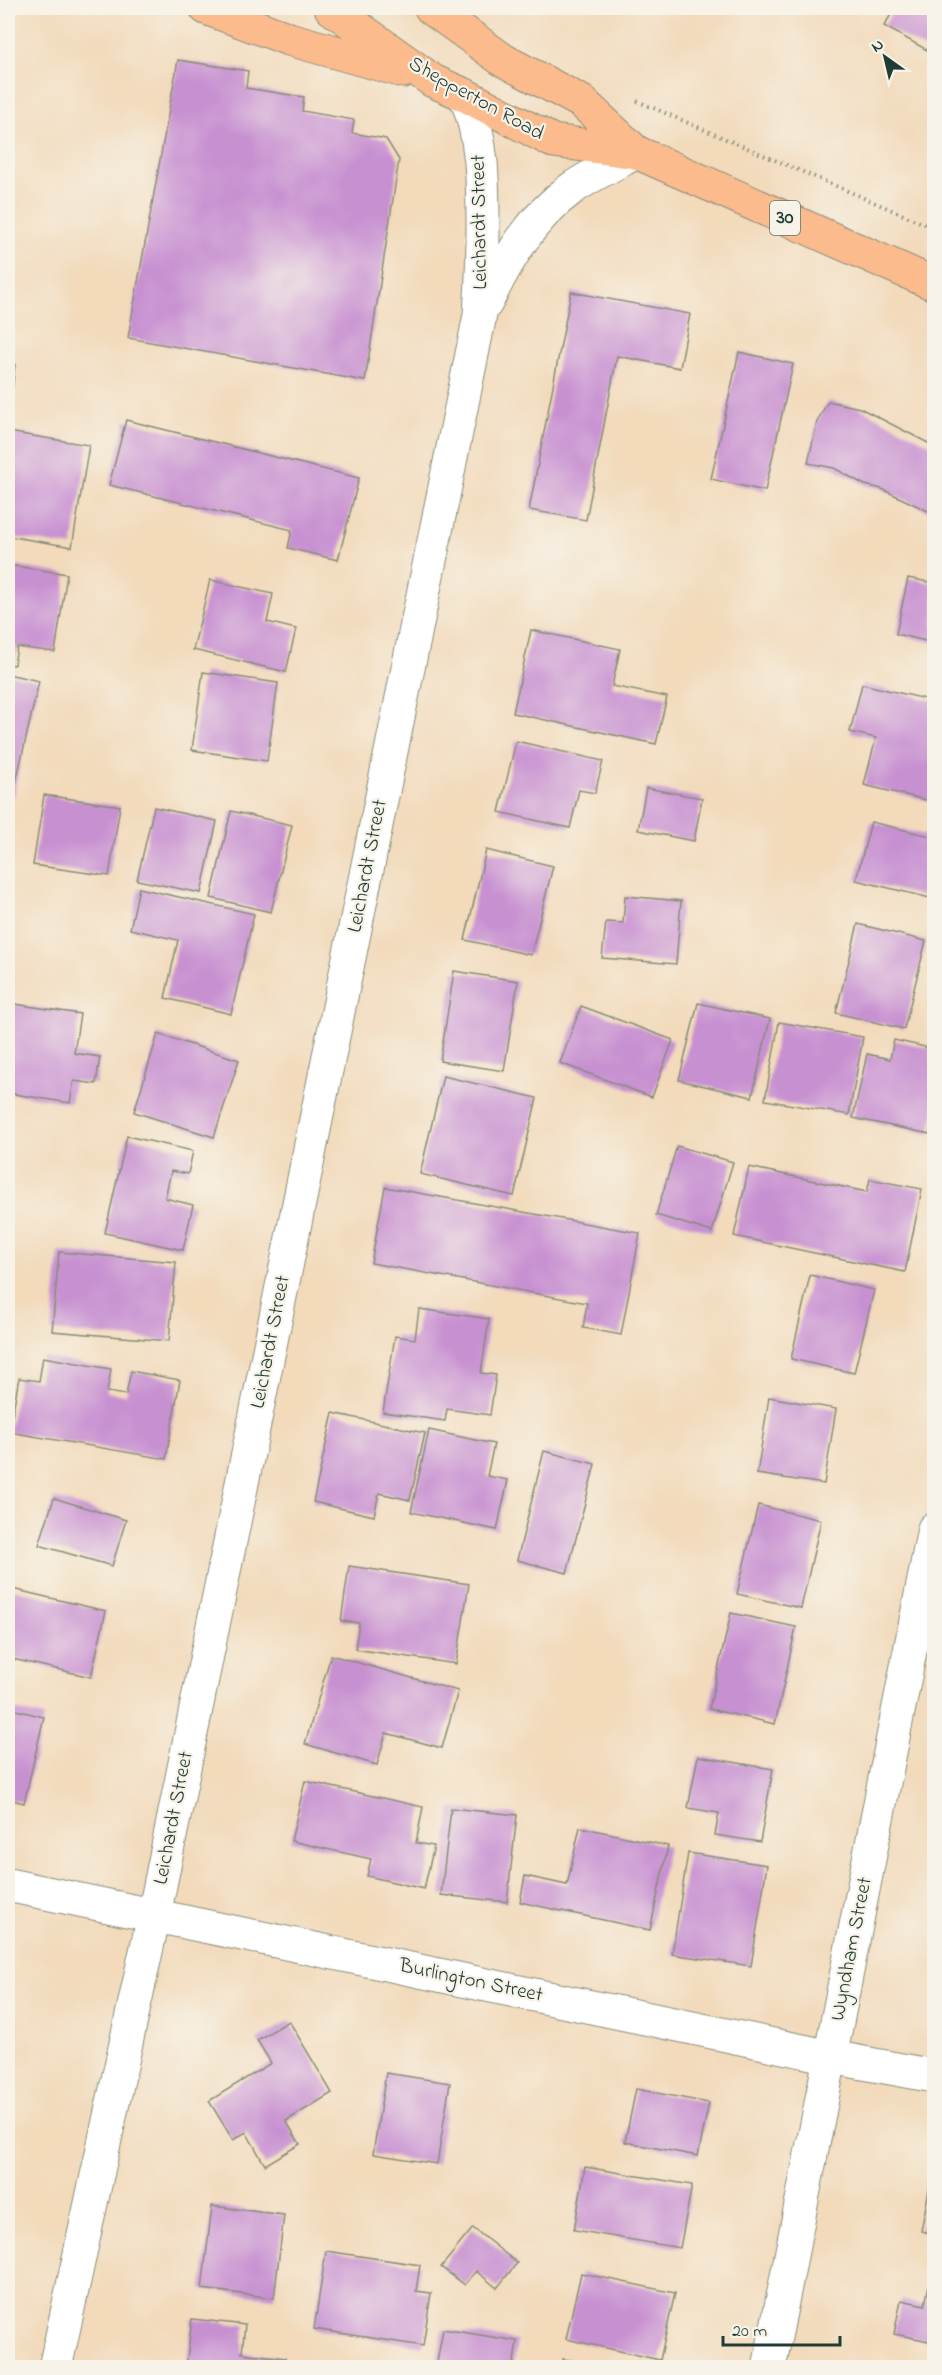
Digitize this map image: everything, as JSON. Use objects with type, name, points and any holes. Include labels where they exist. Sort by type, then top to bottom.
[{"type":"highway","points":[[206,8],[289,39],[433,81]]},
{"type":"highway","name":"Shepperton Road","points":[[331,8],[433,81],[553,141],[636,152]]},
{"type":"highway","name":"30","points":[[431,8],[503,60],[582,102],[636,152],[934,284]]},
{"type":"street","name":"Leichardt Street","points":[[55,2367],[154,1915],[480,315],[484,274],[484,194],[477,137],[465,95]]},
{"type":"street","name":"Leichardt Street","points":[[480,315],[519,241],[545,212],[571,189],[636,152]]},
{"type":"street","name":"Wyndham Street","points":[[769,2367],[934,1529]]},
{"type":"street","name":"Burlington Street","points":[[8,1885],[831,2057],[934,2076]]},
{"type":"path","points":[[634,100],[934,228]]},
{"type":"building","points":[[895,8],[934,8],[934,54],[884,26]]},
{"type":"building","points":[[178,60],[248,71],[246,88],[304,97],[302,111],[354,120],[352,133],[386,139],[399,160],[365,381],[128,338]]},
{"type":"building","points":[[571,292],[690,314],[680,368],[617,356],[586,520],[529,510]]},
{"type":"building","points":[[739,352],[793,364],[765,491],[711,479]]},
{"type":"building","points":[[8,363],[15,364],[9,421],[8,421]]},
{"type":"building","points":[[828,401],[860,408],[934,446],[934,514],[882,489],[865,485],[834,468],[808,463],[817,422]]},
{"type":"building","points":[[126,420],[359,478],[338,560],[288,548],[292,530],[109,485]]},
{"type":"building","points":[[8,432],[89,445],[72,547],[8,536]]},
{"type":"building","points":[[8,565],[67,574],[55,652],[17,647],[14,665],[8,664]]},
{"type":"building","points":[[908,578],[934,583],[934,643],[896,634]]},
{"type":"building","points":[[210,580],[273,594],[267,622],[296,629],[286,672],[193,650]]},
{"type":"building","points":[[531,630],[620,649],[612,686],[667,697],[656,744],[513,713]]},
{"type":"building","points":[[203,672],[278,683],[267,761],[192,750]]},
{"type":"building","points":[[8,674],[39,681],[12,800],[8,799]]},
{"type":"building","points":[[862,684],[934,701],[934,802],[864,785],[876,738],[850,732]]},
{"type":"building","points":[[516,741],[603,761],[595,793],[579,790],[570,828],[499,812]]},
{"type":"building","points":[[646,788],[702,798],[694,841],[638,830]]},
{"type":"building","points":[[44,795],[120,806],[109,876],[33,865]]},
{"type":"building","points":[[154,807],[217,821],[201,893],[137,880]]},
{"type":"building","points":[[231,811],[292,825],[271,912],[211,898]]},
{"type":"building","points":[[871,822],[934,837],[934,899],[856,880]]},
{"type":"building","points":[[486,850],[553,866],[531,955],[465,940]]},
{"type":"building","points":[[139,888],[254,914],[231,1014],[165,998],[178,940],[130,929]]},
{"type":"building","points":[[625,896],[681,901],[676,964],[602,958],[606,922],[623,923]]},
{"type":"building","points":[[858,924],[926,941],[904,1029],[836,1013]]},
{"type":"building","points":[[454,971],[518,981],[504,1071],[440,1061]]},
{"type":"building","points":[[8,1003],[80,1014],[74,1053],[100,1057],[96,1084],[74,1081],[70,1103],[8,1093]]},
{"type":"building","points":[[698,1003],[770,1019],[752,1097],[679,1080]]},
{"type":"building","points":[[581,1006],[673,1040],[652,1097],[560,1063]]},
{"type":"building","points":[[779,1022],[863,1037],[849,1115],[765,1100]]},
{"type":"building","points":[[158,1034],[239,1060],[214,1137],[134,1112]]},
{"type":"building","points":[[894,1040],[934,1049],[934,1111],[930,1134],[853,1118],[867,1054],[890,1059]]},
{"type":"building","points":[[443,1076],[537,1098],[514,1196],[420,1174]]},
{"type":"building","points":[[127,1136],[193,1151],[188,1174],[171,1171],[165,1198],[193,1205],[183,1250],[105,1233]]},
{"type":"building","points":[[677,1146],[733,1162],[712,1232],[656,1215]]},
{"type":"building","points":[[749,1167],[867,1192],[870,1179],[922,1189],[905,1272],[734,1236]]},
{"type":"building","points":[[385,1187],[640,1233],[621,1335],[583,1328],[587,1303],[371,1263]]},
{"type":"building","points":[[59,1252],[176,1262],[169,1341],[52,1331]]},
{"type":"building","points":[[810,1275],[874,1290],[854,1373],[791,1359]]},
{"type":"building","points":[[419,1309],[489,1319],[481,1373],[496,1375],[490,1415],[447,1409],[445,1421],[383,1412],[395,1336],[415,1339]]},
{"type":"building","points":[[43,1357],[111,1369],[107,1392],[126,1395],[131,1371],[180,1380],[166,1459],[9,1432],[19,1378],[39,1381]]},
{"type":"building","points":[[769,1397],[836,1409],[824,1484],[757,1474]]},
{"type":"building","points":[[333,1413],[425,1433],[410,1500],[379,1493],[374,1516],[313,1502]]},
{"type":"building","points":[[429,1430],[494,1444],[487,1476],[508,1480],[497,1530],[411,1512]]},
{"type":"building","points":[[544,1451],[595,1464],[567,1573],[517,1560]]},
{"type":"building","points":[[54,1498],[126,1520],[112,1566],[39,1545]]},
{"type":"building","points":[[758,1505],[821,1520],[801,1608],[737,1594]]},
{"type":"building","points":[[349,1566],[469,1584],[456,1664],[355,1649],[359,1623],[341,1621]]},
{"type":"building","points":[[8,1588],[106,1611],[91,1677],[8,1658]]},
{"type":"building","points":[[731,1613],[796,1627],[775,1724],[709,1709]]},
{"type":"building","points":[[331,1655],[458,1691],[442,1748],[386,1733],[377,1765],[305,1744]]},
{"type":"building","points":[[8,1708],[44,1717],[24,1803],[8,1799]]},
{"type":"building","points":[[698,1756],[773,1769],[760,1842],[715,1835],[719,1813],[688,1808]]},
{"type":"building","points":[[305,1781],[423,1807],[416,1843],[434,1846],[424,1889],[367,1876],[371,1859],[291,1841]]},
{"type":"building","points":[[451,1808],[517,1815],[507,1902],[441,1895]]},
{"type":"building","points":[[580,1827],[668,1846],[650,1930],[520,1902],[525,1876],[567,1885]]},
{"type":"building","points":[[688,1853],[767,1865],[751,1966],[672,1954]]},
{"type":"building","points":[[289,2021],[332,2093],[286,2121],[300,2144],[265,2165],[246,2132],[233,2140],[209,2101],[271,2063],[257,2040]]},
{"type":"building","points":[[386,2073],[450,2083],[437,2164],[373,2154]]},
{"type":"building","points":[[636,2089],[709,2103],[698,2156],[625,2142]]},
{"type":"building","points":[[585,2167],[692,2185],[680,2248],[574,2230]]},
{"type":"building","points":[[934,2170],[934,2234],[921,2231]]},
{"type":"building","points":[[212,2206],[284,2215],[274,2298],[202,2289]]},
{"type":"building","points":[[473,2228],[517,2263],[497,2288],[476,2271],[465,2285],[441,2267]]},
{"type":"building","points":[[326,2251],[420,2265],[416,2291],[431,2293],[423,2346],[314,2329]]},
{"type":"building","points":[[933,2264],[934,2342],[894,2334],[901,2300],[925,2305]]},
{"type":"building","points":[[581,2273],[675,2293],[660,2360],[566,2339]]},
{"type":"building","points":[[192,2319],[245,2325],[242,2353],[285,2358],[284,2368],[186,2368]]},
{"type":"building","points":[[443,2329],[517,2341],[513,2368],[436,2368]]},
{"type":"building","points":[[563,2359],[609,2366],[609,2368],[562,2368]]}]
